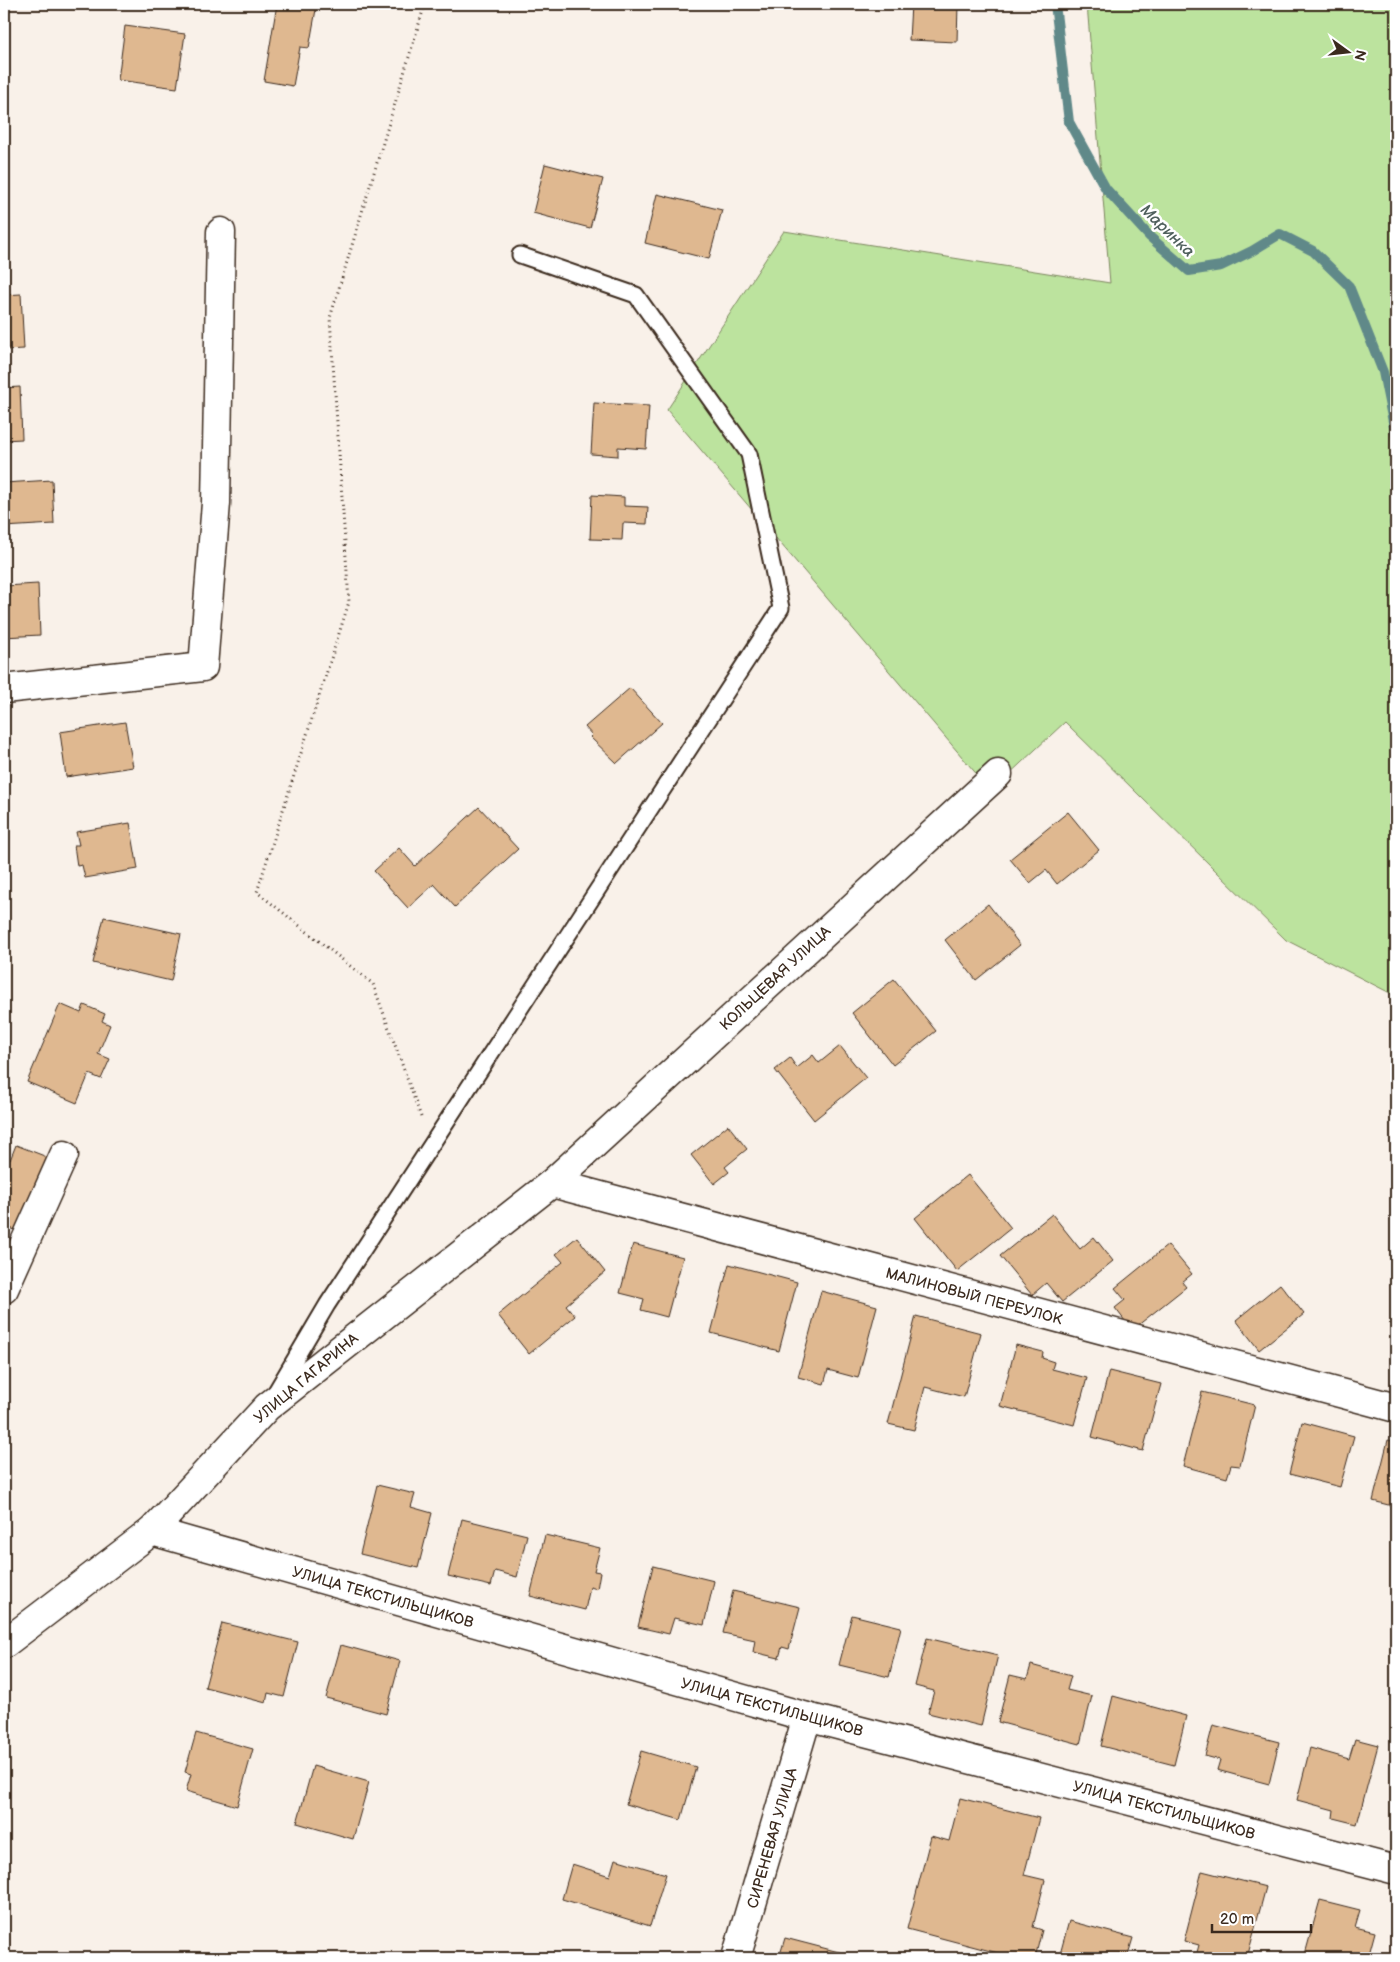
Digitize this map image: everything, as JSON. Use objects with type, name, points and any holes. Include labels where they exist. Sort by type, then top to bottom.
[{"type":"street","points":[[4,689],[203,667],[216,503],[221,232]]},
{"type":"street","name":"КОЛЬЦЕВАЯ УЛИЦА","points":[[552,1183],[998,774]]},
{"type":"street","points":[[4,1289],[64,1155]]},
{"type":"street","name":"УЛИЦА ГАГАРИНА","points":[[4,1644],[152,1531],[267,1407],[552,1183]]},
{"type":"street","name":"МАЛИНОВЫЙ ПЕРЕУЛОК","points":[[552,1183],[1396,1408]]},
{"type":"street","name":"УЛИЦА ТЕКСТИЛЬЩИКОВ","points":[[152,1531],[807,1717],[1396,1870]]},
{"type":"street","name":"СИРЕНЕВАЯ УЛИЦА","points":[[736,1958],[807,1717]]},
{"type":"lane","points":[[267,1407],[327,1305],[781,608],[749,454],[636,295],[520,255]]},
{"type":"path","points":[[425,4],[330,318],[348,602],[256,892],[372,984],[431,1146]]},
{"type":"green space","points":[[1087,4],[1396,4],[1396,996],[1286,940],[1065,722],[991,791],[667,410],[784,231],[1110,283]]},
{"type":"building","points":[[277,4],[317,4],[309,48],[300,47],[293,86],[264,81]]},
{"type":"building","points":[[911,4],[958,4],[957,42],[909,40]]},
{"type":"building","points":[[125,26],[185,34],[177,88],[118,80]]},
{"type":"building","points":[[545,164],[603,179],[590,228],[533,213]]},
{"type":"building","points":[[657,194],[722,210],[709,259],[645,243]]},
{"type":"building","points":[[21,294],[24,349],[4,350],[4,295]]},
{"type":"building","points":[[20,387],[22,439],[4,440],[4,388]]},
{"type":"building","points":[[594,403],[649,406],[646,449],[618,447],[618,456],[591,454]]},
{"type":"building","points":[[52,480],[54,524],[4,527],[4,483]]},
{"type":"building","points":[[592,495],[624,497],[624,506],[648,507],[647,524],[623,523],[622,540],[590,539]]},
{"type":"building","points":[[38,584],[40,635],[4,637],[4,586]]},
{"type":"building","points":[[630,688],[662,723],[617,763],[590,737],[592,735],[585,727]]},
{"type":"building","points":[[125,722],[133,767],[66,777],[60,732]]},
{"type":"building","points":[[4,796],[9,827],[4,828]]},
{"type":"building","points":[[479,807],[518,849],[455,907],[434,884],[408,908],[374,871],[399,848],[415,866]]},
{"type":"building","points":[[1068,812],[1099,850],[1057,884],[1046,870],[1030,883],[1010,859]]},
{"type":"building","points":[[130,823],[138,869],[85,878],[82,865],[77,866],[74,845],[79,845],[76,832]]},
{"type":"building","points":[[988,904],[1020,945],[976,980],[945,940]]},
{"type":"building","points":[[104,917],[181,934],[171,981],[93,963]]},
{"type":"building","points":[[894,979],[936,1031],[893,1065],[852,1013]]},
{"type":"building","points":[[60,1004],[81,1013],[84,1005],[105,1014],[102,1021],[110,1025],[98,1054],[110,1059],[101,1079],[89,1074],[77,1103],[27,1082]]},
{"type":"building","points":[[840,1046],[866,1078],[814,1120],[775,1070],[790,1058],[797,1068],[813,1055],[819,1063]]},
{"type":"building","points":[[728,1125],[747,1149],[725,1167],[729,1172],[714,1184],[691,1155]]},
{"type":"building","points":[[16,1145],[47,1157],[18,1231],[4,1226],[4,1157],[10,1160]]},
{"type":"building","points":[[968,1175],[1011,1228],[957,1271],[915,1218]]},
{"type":"building","points":[[1052,1214],[1080,1249],[1094,1237],[1113,1261],[1062,1302],[1046,1283],[1032,1295],[1000,1256]]},
{"type":"building","points":[[577,1237],[605,1272],[566,1305],[575,1316],[529,1354],[498,1315],[563,1262],[556,1254]]},
{"type":"building","points":[[633,1244],[683,1257],[667,1317],[641,1310],[644,1299],[620,1293]]},
{"type":"building","points":[[1168,1245],[1192,1274],[1182,1282],[1186,1287],[1132,1330],[1115,1308],[1125,1300],[1115,1288]]},
{"type":"building","points":[[729,1264],[797,1282],[779,1351],[711,1333]]},
{"type":"building","points":[[1280,1284],[1304,1314],[1259,1350],[1236,1320]]},
{"type":"building","points":[[821,1291],[877,1306],[858,1378],[828,1370],[824,1384],[798,1377]]},
{"type":"building","points":[[916,1316],[981,1333],[964,1397],[925,1387],[914,1430],[888,1424]]},
{"type":"building","points":[[1016,1345],[1043,1352],[1042,1358],[1054,1362],[1052,1369],[1087,1378],[1074,1425],[1000,1406]]},
{"type":"building","points":[[1109,1371],[1161,1384],[1143,1451],[1092,1437]]},
{"type":"building","points":[[1202,1392],[1255,1405],[1240,1466],[1231,1465],[1227,1478],[1183,1466]]},
{"type":"building","points":[[1302,1422],[1354,1436],[1340,1487],[1289,1474]]},
{"type":"building","points":[[1388,1440],[1396,1442],[1396,1507],[1373,1501]]},
{"type":"building","points":[[377,1485],[415,1494],[411,1507],[432,1513],[418,1568],[360,1554]]},
{"type":"building","points":[[462,1519],[527,1535],[517,1577],[495,1571],[491,1586],[448,1576]]},
{"type":"building","points":[[545,1535],[600,1548],[594,1571],[600,1572],[597,1589],[590,1587],[585,1610],[530,1596]]},
{"type":"building","points":[[653,1566],[714,1581],[704,1625],[674,1618],[669,1634],[638,1627]]},
{"type":"building","points":[[733,1591],[800,1607],[789,1649],[782,1647],[779,1658],[753,1652],[755,1640],[723,1633]]},
{"type":"building","points":[[852,1615],[901,1627],[889,1677],[839,1665]]},
{"type":"building","points":[[222,1623],[298,1642],[284,1697],[268,1693],[266,1703],[205,1687]]},
{"type":"building","points":[[927,1638],[998,1655],[981,1726],[928,1713],[934,1691],[915,1686]]},
{"type":"building","points":[[341,1645],[400,1661],[386,1714],[326,1698]]},
{"type":"building","points":[[1031,1665],[1071,1676],[1067,1690],[1092,1696],[1080,1744],[998,1722],[1010,1675],[1027,1679]]},
{"type":"building","points":[[1113,1696],[1186,1716],[1174,1765],[1101,1746]]},
{"type":"building","points":[[1213,1725],[1279,1742],[1269,1784],[1217,1770],[1220,1760],[1205,1756]]},
{"type":"building","points":[[196,1733],[253,1749],[237,1806],[186,1791],[191,1774],[185,1772]]},
{"type":"building","points":[[1355,1739],[1378,1745],[1357,1824],[1333,1818],[1334,1810],[1297,1800],[1310,1748],[1349,1759]]},
{"type":"building","points":[[641,1751],[696,1767],[681,1820],[626,1804]]},
{"type":"building","points":[[313,1766],[369,1782],[353,1839],[297,1823]]},
{"type":"building","points":[[960,1798],[1039,1818],[1024,1875],[1045,1880],[1033,1927],[1042,1930],[1035,1958],[1017,1958],[907,1929],[931,1836],[949,1841]]},
{"type":"building","points":[[615,1859],[666,1874],[650,1926],[562,1899],[572,1864],[610,1876]]},
{"type":"building","points":[[1202,1871],[1266,1887],[1247,1958],[1196,1956],[1199,1945],[1184,1941]]},
{"type":"building","points":[[1320,1900],[1360,1910],[1355,1927],[1375,1932],[1368,1958],[1304,1958]]},
{"type":"building","points":[[1069,1921],[1133,1938],[1127,1958],[1059,1958]]},
{"type":"building","points":[[785,1938],[862,1958],[779,1958]]},
{"type":"waterway","name":"Маринка","points":[[1055,4],[1069,122],[1106,189],[1150,237],[1189,271],[1221,266],[1252,251],[1280,234],[1313,251],[1349,286],[1383,372],[1396,437]]},
{"type":"waterway","name":"Маринка","points":[[1396,515],[1394,523],[1396,530]]}]
